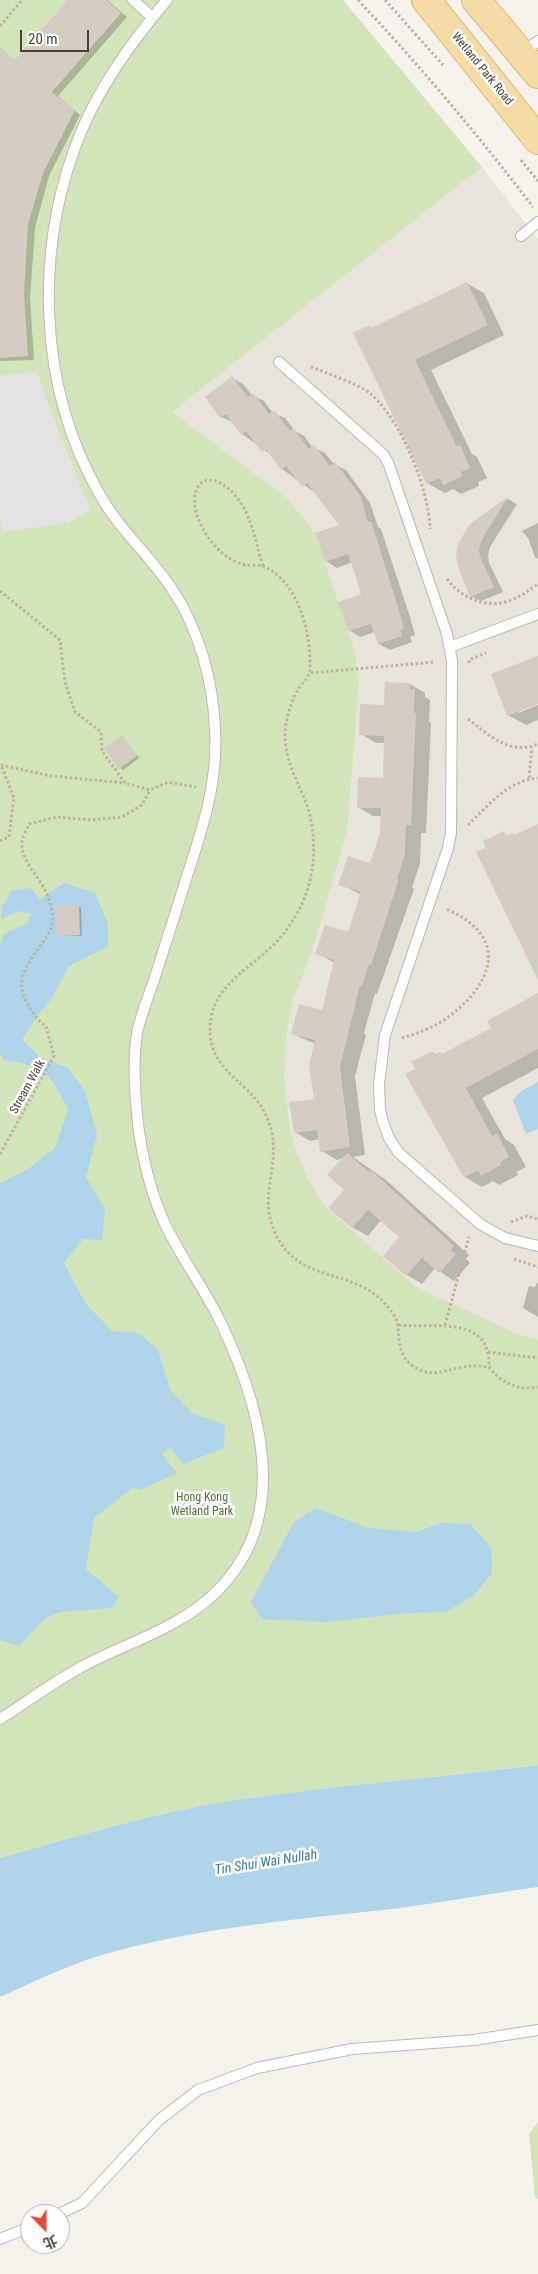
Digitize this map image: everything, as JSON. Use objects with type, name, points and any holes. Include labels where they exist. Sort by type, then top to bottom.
[{"type":"main road","name":"Wetland Park Road","points":[[426,0],[538,140]]},
{"type":"main road","points":[[476,0],[532,56]]},
{"type":"lane","points":[[133,0],[152,17]]},
{"type":"lane","points":[[0,1718],[82,1666],[191,1613],[215,1594],[235,1570],[250,1543],[260,1514],[265,1484],[263,1453],[247,1388],[220,1320],[177,1247],[161,1214],[145,1163],[136,1097],[138,1032],[209,807],[214,772],[215,727],[207,672],[198,644],[173,591],[103,500],[82,458],[59,388],[49,310],[50,257],[56,213],[67,171],[82,129],[102,90],[163,1]]},
{"type":"lane","points":[[521,236],[538,222]]},
{"type":"lane","points":[[278,362],[384,455],[393,474],[450,647],[451,833],[444,864],[385,1035],[379,1084],[380,1110],[389,1138],[398,1152],[480,1224],[505,1238],[538,1246]]},
{"type":"lane","points":[[450,647],[538,614]]},
{"type":"lane","points":[[70,2209],[82,2203],[160,2120],[198,2090],[257,2068],[352,2049],[474,2040],[538,2030]]},
{"type":"lane","points":[[0,2239],[20,2231]]},
{"type":"path","points":[[0,26],[22,0]]},
{"type":"path","points":[[358,0],[458,112],[538,213]]},
{"type":"path","points":[[263,566],[253,528],[240,501],[222,483],[207,480],[200,483],[195,489],[193,496],[196,511],[205,533],[214,545],[223,553],[244,564],[263,566],[287,586],[303,616],[308,633],[310,673],[292,701],[285,734],[289,766],[307,806],[311,822],[313,855],[307,890],[300,908],[279,940],[224,989],[212,1013],[211,1040],[221,1066],[252,1095],[267,1118],[274,1146],[268,1204],[272,1226],[282,1246],[305,1267],[320,1273],[349,1280],[375,1294],[392,1314],[398,1325],[399,1347],[404,1356],[420,1370],[439,1373],[467,1366],[489,1366]]},
{"type":"path","points":[[0,591],[60,640],[65,682],[75,712],[101,732],[102,751],[125,783]]},
{"type":"path","points":[[468,668],[469,660],[495,650]]},
{"type":"path","points":[[434,656],[434,668]]},
{"type":"path","points":[[310,673],[434,662]]},
{"type":"path","points":[[468,710],[468,728]]},
{"type":"path","points":[[468,718],[499,742],[515,747],[532,747],[538,744]]},
{"type":"path","points":[[529,778],[532,747]]},
{"type":"path","points":[[0,764],[51,776],[125,783],[150,790],[168,782],[201,788],[209,807]]},
{"type":"path","points":[[0,764],[14,798],[9,837],[0,841]]},
{"type":"path","points":[[468,825],[508,787],[529,778],[538,778]]},
{"type":"path","name":"Stream Walk","points":[[0,1154],[54,1056],[46,1026],[39,1021],[25,1001],[20,986],[30,959],[47,933],[53,918],[46,891],[28,865],[22,843],[29,824],[58,817],[91,820],[122,817],[142,805],[150,790]]},
{"type":"path","points":[[468,815],[468,834]]},
{"type":"path","points":[[443,919],[449,901]]},
{"type":"path","points":[[402,1038],[440,1022],[457,1010],[483,980],[487,969],[489,958],[483,935],[470,921],[446,909]]},
{"type":"path","points":[[401,1048],[405,1029]]},
{"type":"path","points":[[506,1220],[512,1222],[527,1216],[538,1219]]},
{"type":"path","points":[[463,1231],[477,1242]]},
{"type":"path","points":[[445,1325],[469,1237]]},
{"type":"path","points":[[507,1257],[538,1267]]},
{"type":"path","points":[[398,1325],[422,1327],[457,1326],[472,1333],[484,1344],[488,1352],[489,1366],[496,1376],[511,1385],[528,1389],[538,1387]]},
{"type":"path","points":[[488,1352],[538,1358]]},
{"type":"shaded area","points":[[482,167],[538,239],[538,1432],[335,1353],[127,447]]},
{"type":"shaded area","points":[[37,372],[90,509],[68,523],[2,532],[0,515],[0,375]]},
{"type":"green space","name":"Hong Kong Wetland Park","points":[[0,0],[343,0],[482,167],[172,412],[287,498],[315,533],[355,652],[359,683],[347,831],[312,951],[292,1002],[287,1029],[284,1079],[290,1130],[297,1154],[307,1177],[325,1207],[416,1287],[517,1334],[538,1340],[538,1765],[311,1790],[206,1805],[117,1825],[0,1858]]},
{"type":"green space","points":[[538,2122],[538,2200],[535,2196],[529,2134]]},
{"type":"water","points":[[64,883],[95,893],[108,924],[108,946],[69,966],[50,1001],[39,1013],[22,1040],[41,1058],[68,1068],[85,1091],[97,1135],[86,1177],[105,1209],[102,1240],[83,1239],[64,1263],[85,1303],[112,1331],[139,1333],[158,1350],[171,1391],[192,1413],[225,1425],[224,1448],[183,1464],[171,1448],[162,1454],[177,1473],[142,1489],[132,1488],[94,1518],[86,1569],[119,1597],[112,1608],[61,1612],[45,1618],[19,1646],[0,1640],[0,1183],[28,1169],[56,1147],[68,1109],[51,1079],[45,1073],[29,1065],[4,1060],[0,1053],[0,946],[4,934],[27,923],[32,914],[19,911],[1,919],[2,907],[11,891],[31,888],[40,899]]},
{"type":"water","points":[[538,1082],[538,1129],[526,1134],[513,1100],[521,1091]]},
{"type":"water","points":[[316,1508],[369,1528],[417,1532],[441,1523],[470,1524],[491,1547],[492,1573],[474,1595],[446,1612],[409,1613],[327,1622],[262,1619],[251,1602],[294,1522]]},
{"type":"water","name":"Tin Shui Wai Nullah","points":[[538,1765],[538,1887],[400,1908],[221,1929],[151,1942],[86,1960],[0,1997],[0,1858],[117,1825],[206,1805],[311,1790]]},
{"type":"building","points":[[68,0],[106,0],[121,13],[52,92],[75,110],[43,173],[28,224],[24,294],[28,356],[0,358],[0,47],[15,60]]},
{"type":"building","points":[[467,282],[488,325],[415,360],[457,447],[460,445],[470,468],[461,472],[463,476],[443,485],[440,478],[426,484],[353,333],[369,325],[371,328]]},
{"type":"building","points":[[232,376],[248,397],[253,393],[269,414],[274,410],[290,431],[293,428],[309,449],[314,445],[330,466],[335,462],[360,495],[368,522],[371,521],[398,607],[404,629],[400,630],[402,636],[378,644],[371,624],[348,631],[338,602],[361,594],[355,574],[348,554],[325,562],[315,533],[339,525],[307,483],[302,487],[286,466],[281,470],[266,449],[262,452],[246,431],[241,435],[226,414],[220,418],[205,397]]},
{"type":"building","points":[[508,497],[481,541],[479,549],[480,557],[494,587],[470,597],[458,567],[456,555],[458,544],[470,524]]},
{"type":"building","points":[[538,656],[538,704],[507,716],[491,674]]},
{"type":"building","points":[[385,682],[410,683],[410,689],[415,689],[414,713],[416,713],[411,825],[406,825],[405,854],[397,879],[399,879],[371,965],[369,964],[362,986],[360,985],[340,1067],[350,1147],[320,1152],[317,1130],[294,1133],[289,1102],[314,1099],[309,1066],[315,1040],[291,1034],[299,1004],[322,1010],[334,960],[315,954],[325,925],[348,932],[361,892],[338,885],[348,856],[370,863],[380,833],[381,808],[357,808],[358,777],[383,778],[384,736],[359,735],[360,704],[384,705]]},
{"type":"building","points":[[122,735],[137,756],[119,769],[104,748]]},
{"type":"building","points":[[538,824],[538,980],[476,852],[486,848],[483,841],[504,831],[506,836],[513,833],[514,835]]},
{"type":"building","points":[[79,905],[80,935],[57,936],[56,906]]},
{"type":"building","points":[[538,993],[538,1049],[466,1088],[492,1136],[497,1133],[509,1157],[500,1162],[501,1165],[481,1176],[478,1170],[464,1178],[405,1074],[415,1069],[411,1062],[432,1051],[434,1055],[440,1052],[442,1054],[491,1028],[487,1021]]},
{"type":"building","points":[[347,1153],[369,1172],[371,1170],[454,1246],[451,1250],[456,1254],[439,1273],[422,1258],[406,1276],[383,1256],[399,1237],[368,1210],[352,1228],[328,1208],[344,1190],[327,1175]]}]
